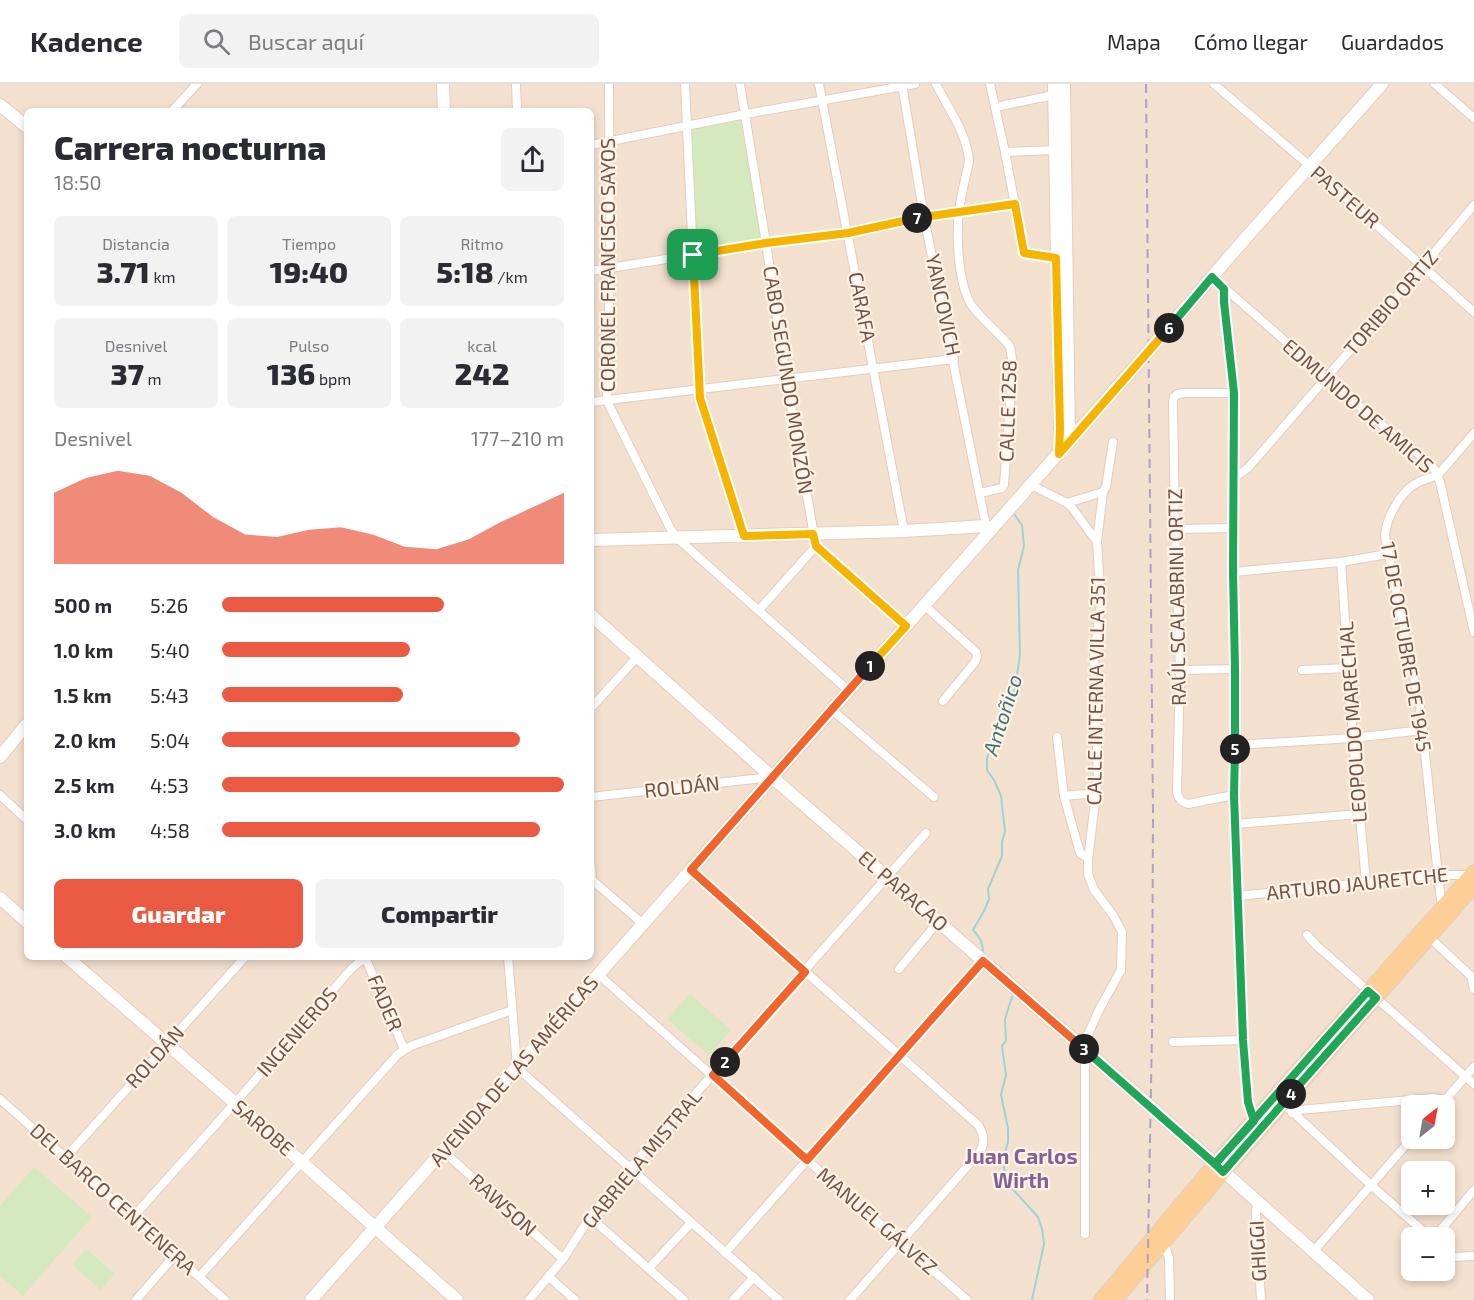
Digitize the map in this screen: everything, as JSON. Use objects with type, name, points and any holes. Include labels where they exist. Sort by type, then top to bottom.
[{"type":"main road","points":[[443,84],[444,108]]},
{"type":"main road","points":[[1064,84],[1069,442]]},
{"type":"main road","name":"AVENIDA DE LAS AMÉRICAS","points":[[311,1300],[849,691],[989,528],[1059,454],[1382,84]]},
{"type":"main road","points":[[1054,89],[1059,454]]},
{"type":"main road","points":[[0,105],[24,125]]},
{"type":"main road","points":[[1068,407],[1085,423]]},
{"type":"main road","points":[[594,540],[744,536],[815,540],[904,531],[989,528]]},
{"type":"main road","name":"EL PARACAO","points":[[594,618],[772,777],[1368,1300]]},
{"type":"main road","points":[[0,757],[24,728]]},
{"type":"main road","points":[[1115,1300],[1164,1243],[1254,1121],[1372,994],[1473,878]]},
{"type":"main road","points":[[0,898],[24,919]]},
{"type":"main road","points":[[1101,1300],[1219,1168],[1288,1108],[1372,994],[1429,937],[1447,909]]},
{"type":"main road","name":"SAROBE","points":[[70,960],[457,1300]]},
{"type":"street","points":[[175,108],[197,84]]},
{"type":"street","points":[[516,84],[517,108]]},
{"type":"street","name":"CORONEL FRANCISCO SAYOS","points":[[609,84],[608,400],[676,538]]},
{"type":"street","points":[[685,84],[699,389],[701,404],[744,536]]},
{"type":"street","name":"CABO SEGUNDO MONZÓN","points":[[740,84],[786,378],[815,540]]},
{"type":"street","name":"CARAFA","points":[[819,84],[904,531]]},
{"type":"street","points":[[594,145],[746,114],[915,84]]},
{"type":"street","name":"CALLE 1258","points":[[936,84],[964,137],[968,154],[969,161],[959,212],[960,268],[966,294],[973,307],[1010,347],[1013,364],[1004,485],[1002,488],[980,493]]},
{"type":"street","points":[[990,84],[1024,253],[1056,258]]},
{"type":"street","name":"PASTEUR","points":[[1214,84],[1474,312]]},
{"type":"street","points":[[1435,84],[1474,118]]},
{"type":"street","name":"YANCOVICH","points":[[902,85],[924,217],[989,528]]},
{"type":"street","points":[[995,107],[1054,89]]},
{"type":"street","points":[[1005,152],[1055,150]]},
{"type":"street","points":[[594,271],[766,243],[848,233],[924,217],[1015,204]]},
{"type":"street","name":"TORIBIO ORTIZ","points":[[1234,478],[1248,468],[1474,205]]},
{"type":"street","name":"EDMUNDO DE AMICIS","points":[[1212,277],[1373,418],[1431,464],[1438,475],[1474,632]]},
{"type":"street","points":[[1224,289],[1234,393],[1234,795],[1243,1040],[1248,1102],[1254,1121]]},
{"type":"street","points":[[594,402],[954,359]]},
{"type":"street","name":"RAÚL SCALABRINI ORTIZ","points":[[1234,393],[1184,393],[1174,397],[1173,402],[1180,670],[1177,794],[1182,802],[1188,804],[1234,795]]},
{"type":"street","points":[[1438,475],[1474,434]]},
{"type":"street","name":"CALLE INTERNA VILLA 351","points":[[1085,1234],[1085,1041],[1116,981],[1122,964],[1122,932],[1113,915],[1094,890],[1088,874],[1098,777],[1094,655],[1101,604],[1097,542],[1103,492],[1106,487],[1113,442]]},
{"type":"street","name":"17 DE OCTUBRE DE 1945","points":[[1438,475],[1411,487],[1392,511],[1385,527],[1385,536],[1420,707],[1441,900],[1447,909]]},
{"type":"street","points":[[1031,485],[1073,509],[1097,542]]},
{"type":"street","points":[[1066,503],[1103,492]]},
{"type":"street","points":[[1175,529],[1233,528]]},
{"type":"street","points":[[676,538],[849,691]]},
{"type":"street","points":[[759,610],[815,540],[906,626]]},
{"type":"street","points":[[1233,572],[1388,554]]},
{"type":"street","name":"LEOPOLDO MARECHAL","points":[[1341,561],[1366,883]]},
{"type":"street","points":[[924,605],[976,652],[977,657],[975,663],[943,701]]},
{"type":"street","points":[[594,705],[638,657]]},
{"type":"street","points":[[1302,670],[1349,668]]},
{"type":"street","points":[[1180,670],[1235,669]]},
{"type":"street","points":[[832,710],[934,797]]},
{"type":"street","points":[[1235,745],[1353,738],[1423,730]]},
{"type":"street","points":[[1057,737],[1064,796],[1080,853],[1088,858]]},
{"type":"street","name":"ROLDÁN","points":[[594,797],[772,777]]},
{"type":"street","points":[[1064,796],[1096,793]]},
{"type":"street","points":[[0,795],[24,817]]},
{"type":"street","points":[[1236,824],[1360,814]]},
{"type":"street","name":"GABRIELA MISTRAL","points":[[530,1300],[563,1259],[590,1217],[630,1168],[926,833]]},
{"type":"street","points":[[691,870],[978,1125],[984,1136],[983,1148],[979,1153],[850,1300]]},
{"type":"street","name":"ARTURO JAURETCHE","points":[[1238,896],[1438,875],[1457,874],[1473,878]]},
{"type":"street","points":[[594,882],[643,924]]},
{"type":"street","points":[[899,969],[938,922]]},
{"type":"street","points":[[1307,935],[1474,1084]]},
{"type":"street","points":[[1429,937],[1473,976],[1474,989]]},
{"type":"street","name":"ROLDÁN","points":[[66,1157],[242,960]]},
{"type":"street","name":"INGENIEROS","points":[[133,1217],[351,969],[362,960]]},
{"type":"street","name":"FADER","points":[[367,960],[404,1049]]},
{"type":"street","points":[[508,960],[517,1067],[779,1300]]},
{"type":"street","points":[[725,1253],[983,961]]},
{"type":"street","name":"MANUEL GÁLVEZ","points":[[599,975],[967,1300]]},
{"type":"street","points":[[200,1276],[398,1054],[404,1049],[512,1010]]},
{"type":"street","points":[[1173,1042],[1243,1040]]},
{"type":"street","points":[[1450,1095],[1474,1067]]},
{"type":"street","name":"DEL BARCO CENTENERA","points":[[0,1099],[225,1300]]},
{"type":"street","points":[[1288,1108],[1299,1110],[1401,1101]]},
{"type":"street","points":[[1288,1108],[1419,1227]]},
{"type":"street","points":[[1313,1252],[1403,1149]]},
{"type":"street","name":"RAWSON","points":[[443,1151],[563,1259]]},
{"type":"street","points":[[1442,1227],[1474,1190]]},
{"type":"street","name":"GHIGGI","points":[[1257,1203],[1261,1300]]},
{"type":"street","points":[[590,1217],[684,1300]]},
{"type":"street","points":[[649,1268],[691,1223]]},
{"type":"street","points":[[1164,1243],[1169,1258],[1170,1300]]},
{"type":"street","points":[[136,1300],[176,1255]]},
{"type":"street","points":[[1455,1257],[1474,1256]]},
{"type":"street","points":[[549,1277],[575,1300]]},
{"type":"street","points":[[734,1300],[754,1278]]},
{"type":"shaded area","points":[[0,84],[1474,84],[1474,1300],[0,1300]]},
{"type":"green space","points":[[746,114],[766,243],[693,255],[688,126]]},
{"type":"green space","points":[[690,994],[731,1030],[709,1055],[667,1019]]},
{"type":"green space","points":[[34,1167],[92,1217],[23,1296],[0,1276],[0,1206]]},
{"type":"green space","points":[[86,1249],[115,1274],[101,1290],[72,1265]]},
{"type":"waterway","name":"Antoñico","points":[[983,951],[980,939],[973,930],[989,899],[988,889],[1002,856],[1005,831],[1001,796],[987,770],[987,758],[995,735],[1008,712],[1015,688],[1020,655],[1018,570],[1024,546],[1022,525],[1013,513]]},
{"type":"waterway","name":"Antoñico","points":[[1012,997],[1005,1019],[1006,1041],[1002,1046],[1006,1075],[1001,1095],[1008,1128],[1004,1168],[1009,1185],[1038,1217],[1042,1229],[1044,1244],[1032,1300]]},
{"type":"railway","points":[[1146,84],[1153,813],[1147,1300]]},
{"type":"district","name":"Juan Carlos Wirth","points":[[1021,1169]]},
{"type":"route","points":[[693,255],[701,404],[744,536],[813,534],[816,546],[906,626],[691,870],[805,972],[713,1075],[807,1160],[983,961],[1215,1164],[1254,1121],[1368,991],[1376,998],[1223,1172],[1215,1164],[1223,1155],[1254,1121],[1248,1102],[1243,1040],[1234,795],[1234,393],[1224,289],[1212,277],[1059,454],[1056,258],[1024,253],[1015,204],[924,217],[848,233],[693,255]]}]
